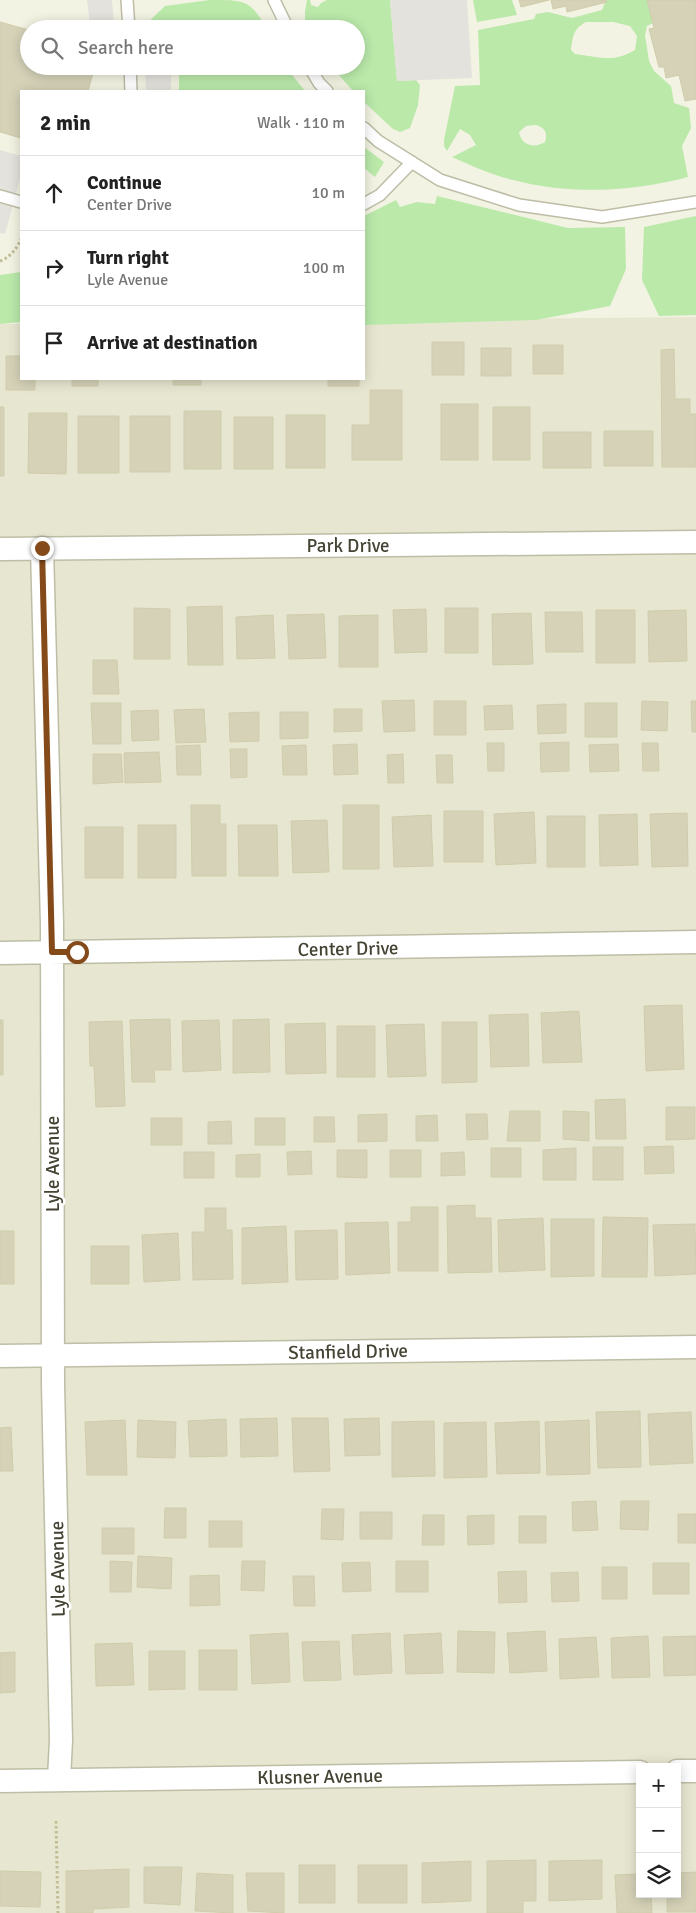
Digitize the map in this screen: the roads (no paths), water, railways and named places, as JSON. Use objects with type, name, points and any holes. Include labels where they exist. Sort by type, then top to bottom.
[{"type":"street","name":"Park Drive","points":[[0,549],[696,542]]},
{"type":"street","name":"Lyle Avenue","points":[[42,548],[52,952],[53,1355],[61,1730],[59,1780]]},
{"type":"street","name":"Center Drive","points":[[0,953],[696,942]]},
{"type":"street","name":"Stanfield Drive","points":[[0,1356],[696,1347]]},
{"type":"street","points":[[681,1771],[696,1771]]},
{"type":"street","name":"Klusner Avenue","points":[[0,1781],[636,1772]]},
{"type":"lane","points":[[127,0],[128,20]]},
{"type":"lane","points":[[274,0],[284,20]]},
{"type":"lane","points":[[130,75],[131,90]]},
{"type":"lane","points":[[314,75],[318,83],[326,90]]},
{"type":"lane","points":[[365,129],[378,141],[440,180],[520,205],[602,217],[696,202]]},
{"type":"lane","points":[[365,204],[380,196],[412,162]]},
{"type":"lane","points":[[0,196],[20,202]]}]
